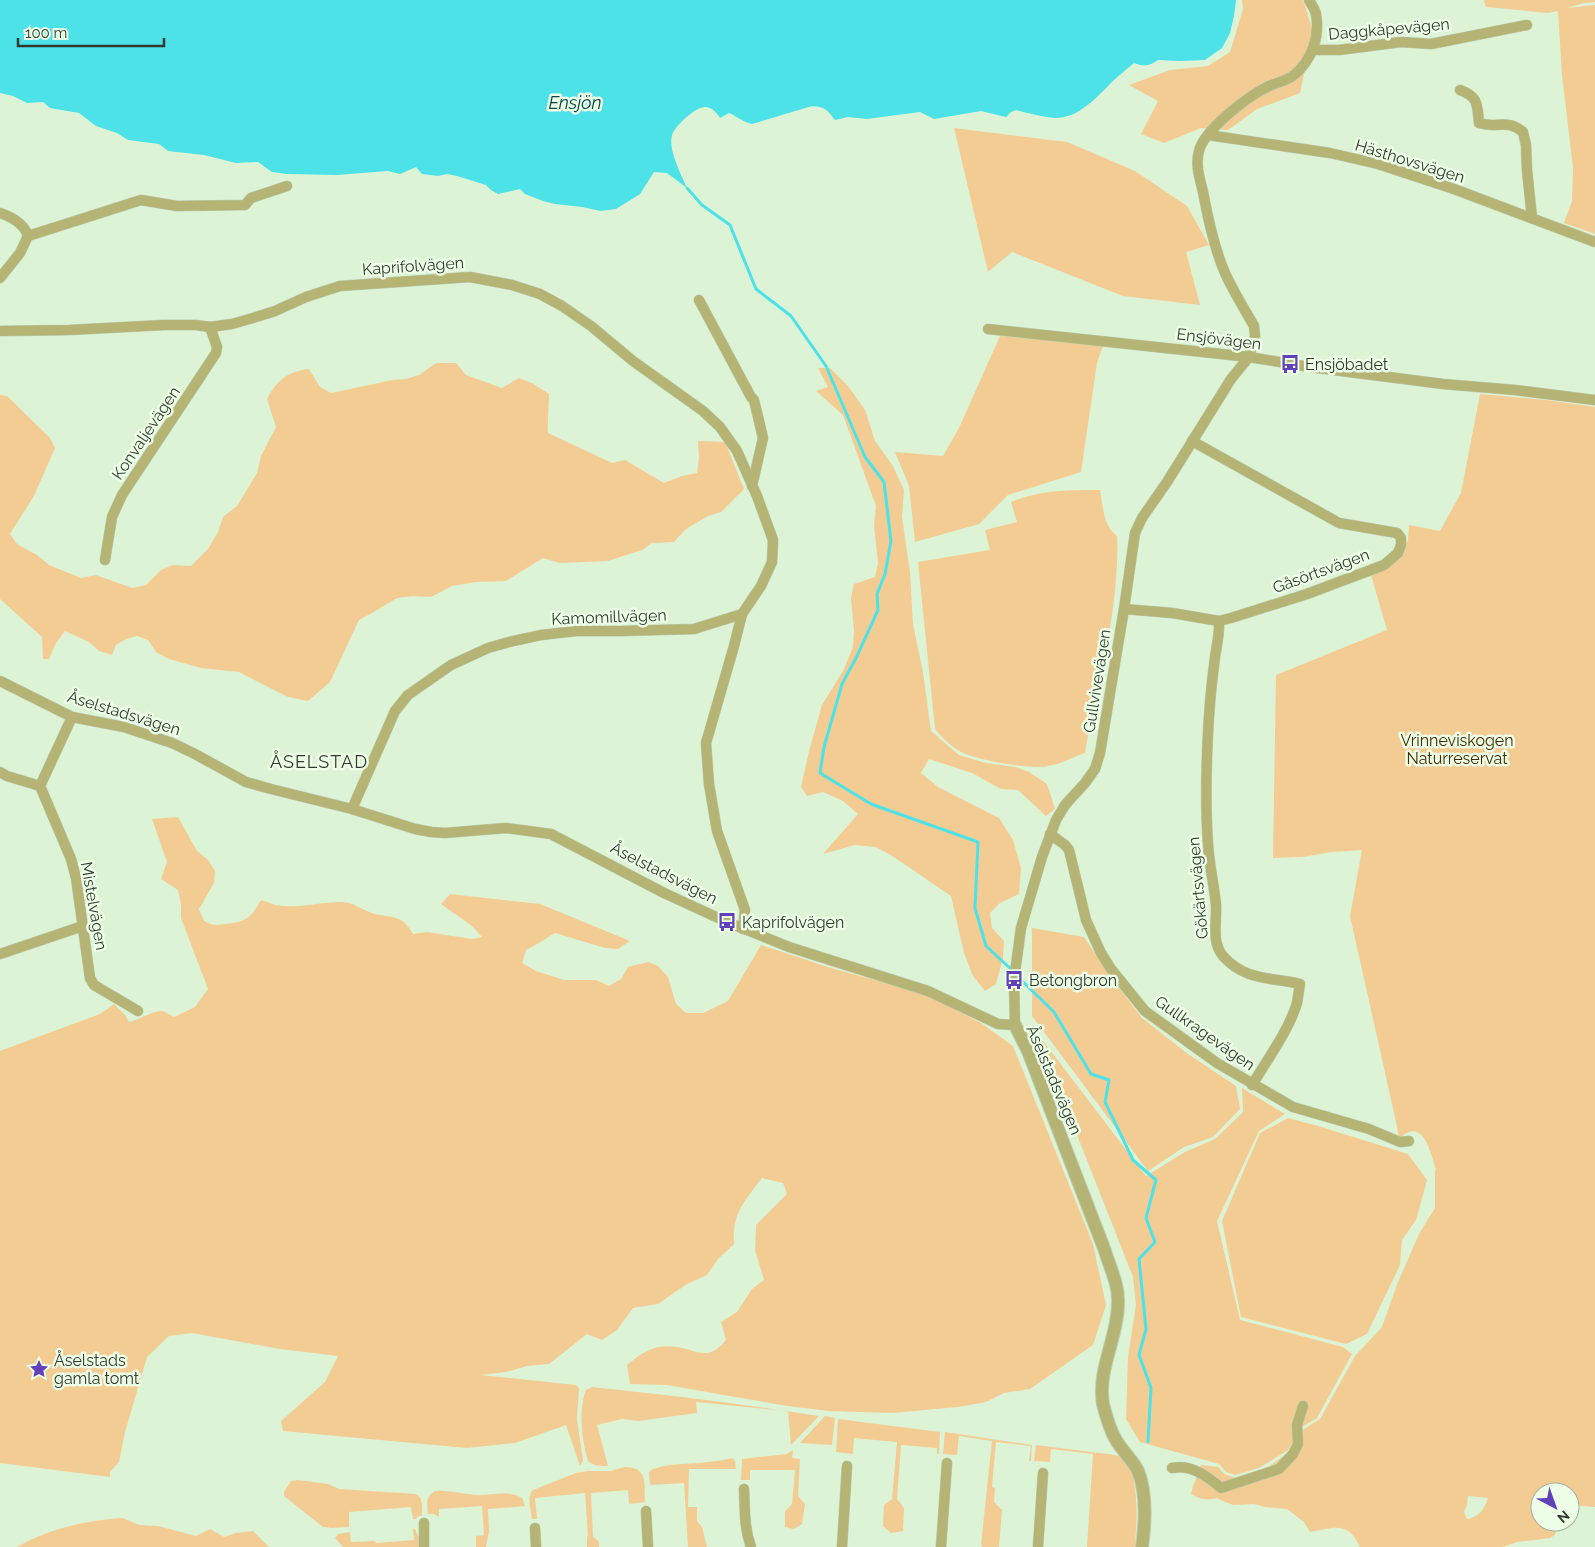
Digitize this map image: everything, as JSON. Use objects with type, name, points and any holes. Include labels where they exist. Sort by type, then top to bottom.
[{"type":"street","name":"Daggkåpevägen","points":[[1249,357],[1255,336],[1254,326],[1225,272],[1206,209],[1199,176],[1199,150],[1208,135],[1239,106],[1267,87],[1293,76],[1302,67],[1310,56],[1316,40],[1316,13],[1309,0]]},
{"type":"street","name":"Daggkåpevägen","points":[[1313,50],[1339,50],[1401,42],[1431,44],[1527,25]]},
{"type":"street","points":[[1460,90],[1468,93],[1475,100],[1478,106],[1479,123],[1489,126],[1515,125],[1523,132],[1526,145],[1532,218]]},
{"type":"street","name":"Hästhovsvägen","points":[[1208,135],[1330,153],[1378,164],[1454,189],[1595,242]]},
{"type":"street","points":[[28,236],[141,200],[178,206],[245,205],[252,198],[287,186]]},
{"type":"street","points":[[0,213],[20,224],[26,230],[28,236],[20,253],[0,278]]},
{"type":"street","name":"Kaprifolvägen","points":[[0,331],[69,330],[164,325],[210,327],[232,324],[253,318],[340,286],[470,277],[512,285],[540,294],[562,306],[591,326],[633,361],[703,411],[720,427],[737,451],[773,540],[772,562],[761,586],[742,614],[706,743],[709,784],[717,831],[745,910],[743,928]]},
{"type":"street","points":[[699,300],[754,400],[763,438],[752,486]]},
{"type":"street","name":"Konvaljevägen","points":[[105,560],[112,517],[122,495],[216,353],[210,327]]},
{"type":"street","name":"Ensjövägen","points":[[988,329],[1249,357],[1443,384],[1515,390],[1595,400]]},
{"type":"street","name":"Gullvivevägen","points":[[1015,1026],[1014,980],[1021,928],[1050,834],[1056,820],[1066,805],[1095,769],[1100,753],[1135,533],[1142,518],[1231,380],[1249,357]]},
{"type":"street","name":"Gåsörtsvägen","points":[[1124,609],[1172,613],[1219,621],[1307,594],[1384,565],[1398,553],[1401,538],[1397,532],[1339,523],[1192,441]]},
{"type":"street","name":"Kamomillvägen","points":[[352,809],[395,711],[408,695],[451,665],[488,648],[541,635],[577,631],[694,629],[742,614]]},
{"type":"street","name":"Gökärtsvägen","points":[[1219,621],[1220,634],[1214,666],[1206,780],[1208,845],[1216,906],[1215,933],[1217,943],[1222,955],[1236,969],[1243,973],[1300,984],[1293,1014],[1278,1044],[1252,1085]]},
{"type":"street","name":"Åselstadsvägen","points":[[0,681],[72,717],[124,727],[172,743],[246,782],[271,790],[352,809],[415,829],[431,832],[445,833],[506,828],[551,834],[699,910],[798,949],[928,991],[998,1024],[1015,1026],[1028,1051],[1102,1242],[1116,1284],[1118,1303],[1116,1323],[1103,1382],[1103,1402],[1106,1416],[1116,1440],[1138,1470],[1143,1492],[1145,1527],[1142,1547]]},
{"type":"street","points":[[0,772],[6,776],[40,786],[72,717]]},
{"type":"street","name":"Mistelvägen","points":[[40,786],[71,859],[76,878],[89,971],[94,985],[138,1012]]},
{"type":"street","name":"Gullkragevägen","points":[[1050,834],[1069,850],[1086,920],[1101,953],[1132,997],[1145,1011],[1194,1047],[1252,1085],[1293,1107],[1369,1130],[1400,1142],[1410,1141]]},
{"type":"street","points":[[0,954],[83,926]]},
{"type":"street","points":[[1172,1468],[1182,1466],[1205,1475],[1221,1488],[1279,1469],[1293,1454],[1298,1444],[1298,1425],[1303,1406]]},
{"type":"street","points":[[941,1547],[947,1463]]},
{"type":"street","points":[[842,1547],[846,1466]]},
{"type":"street","points":[[1038,1547],[1043,1473]]},
{"type":"street","points":[[744,1490],[746,1526],[751,1547]]},
{"type":"street","points":[[646,1511],[648,1547]]},
{"type":"street","points":[[424,1523],[424,1547]]},
{"type":"street","points":[[535,1528],[536,1547]]},
{"type":"green space","points":[[1242,0],[1303,0],[1313,31],[1300,93],[1257,109],[1228,130],[1201,128],[1164,143],[1141,134],[1158,101],[1129,85],[1170,70],[1208,66],[1230,52],[1243,9]]},
{"type":"green space","points":[[1484,0],[1595,0],[1595,2],[1567,8],[1595,5],[1595,234],[1564,223],[1572,201],[1573,168],[1562,75],[1558,11],[1548,13],[1486,7]]},
{"type":"green space","points":[[954,128],[1067,142],[1135,171],[1187,206],[1209,245],[1186,252],[1200,305],[1123,296],[1012,252],[988,272]]},
{"type":"green space","points":[[1000,336],[1103,346],[1097,363],[1081,472],[1008,495],[979,524],[915,542],[909,486],[895,452],[943,456],[959,428]]},
{"type":"green space","points":[[436,363],[456,363],[466,375],[502,388],[519,378],[532,383],[549,394],[548,433],[612,463],[625,460],[664,483],[697,473],[699,458],[698,441],[725,442],[744,489],[721,512],[708,516],[686,529],[674,542],[652,543],[642,550],[608,561],[559,563],[543,558],[506,581],[476,582],[452,586],[431,597],[412,596],[397,598],[359,620],[330,682],[308,701],[288,697],[239,672],[201,668],[169,659],[156,652],[148,640],[137,636],[126,639],[116,645],[112,655],[99,651],[89,642],[65,631],[56,643],[49,659],[43,659],[42,637],[0,599],[0,395],[7,396],[50,438],[55,448],[34,496],[10,534],[17,544],[37,555],[49,565],[81,578],[96,575],[132,588],[146,585],[161,570],[173,565],[191,566],[208,549],[218,532],[223,517],[237,506],[257,473],[261,456],[276,427],[267,399],[284,378],[295,372],[309,369],[320,387],[331,393],[406,379],[419,375]]},
{"type":"green space","points":[[818,368],[830,368],[848,386],[865,410],[875,441],[893,466],[904,490],[902,517],[910,572],[913,624],[923,672],[931,731],[959,755],[986,763],[1015,767],[1029,772],[1047,784],[1055,809],[1046,816],[1018,790],[1001,789],[972,773],[929,759],[921,773],[938,787],[999,818],[1013,840],[1021,868],[1019,894],[1000,903],[990,913],[992,928],[1004,941],[1003,958],[996,984],[985,991],[973,976],[964,953],[951,896],[891,855],[875,847],[855,845],[823,854],[858,814],[843,801],[823,792],[807,796],[801,787],[822,705],[843,671],[853,647],[854,631],[851,598],[854,584],[875,577],[878,563],[874,525],[876,506],[843,415],[816,391],[828,387]]},
{"type":"green space","name":"Vrinneviskogen Naturreservat","points":[[1480,394],[1595,407],[1595,1507],[1580,1506],[1580,1482],[1530,1482],[1530,1532],[1556,1532],[1555,1535],[1550,1538],[1517,1542],[1503,1547],[1360,1547],[1355,1538],[1345,1529],[1333,1528],[1310,1532],[1304,1522],[1287,1509],[1254,1504],[1233,1505],[1216,1498],[1204,1499],[1191,1494],[1198,1468],[1202,1465],[1218,1467],[1224,1474],[1236,1478],[1261,1472],[1289,1452],[1304,1429],[1320,1419],[1355,1356],[1382,1327],[1398,1282],[1419,1234],[1435,1208],[1436,1170],[1424,1138],[1415,1131],[1403,1135],[1399,1139],[1350,916],[1362,850],[1331,852],[1303,857],[1273,858],[1276,675],[1387,630],[1371,575],[1401,556],[1408,540],[1409,525],[1440,531],[1461,493]],"holes":[[[1468,1496],[1488,1498],[1485,1506],[1474,1517],[1467,1519],[1464,1512]]]},
{"type":"green space","points":[[1100,490],[1106,521],[1112,532],[1117,536],[1117,562],[1111,622],[1085,753],[1058,764],[1030,767],[1004,764],[961,752],[947,742],[935,729],[918,562],[990,550],[985,530],[1017,522],[1011,502],[1043,493]]},
{"type":"green space","points":[[178,817],[197,851],[208,860],[215,871],[214,883],[199,909],[204,921],[213,924],[227,924],[244,920],[261,900],[274,905],[284,906],[342,902],[351,903],[375,914],[397,918],[405,923],[413,934],[427,932],[472,939],[482,937],[472,926],[441,904],[450,894],[540,904],[630,941],[618,949],[605,948],[555,933],[526,950],[522,963],[536,971],[564,980],[596,980],[609,986],[621,979],[628,967],[648,962],[658,966],[668,977],[676,1004],[686,1013],[703,1013],[728,1001],[761,945],[834,969],[920,992],[981,1023],[1013,1046],[1093,1244],[1106,1305],[1093,1345],[1030,1389],[1004,1393],[986,1402],[958,1407],[892,1413],[829,1411],[787,1406],[667,1385],[630,1384],[627,1365],[638,1356],[650,1350],[669,1346],[705,1353],[716,1349],[726,1340],[721,1322],[737,1312],[752,1289],[764,1280],[755,1250],[756,1225],[787,1194],[783,1183],[762,1178],[740,1208],[735,1224],[734,1244],[718,1259],[707,1275],[687,1284],[658,1304],[633,1308],[617,1330],[602,1340],[587,1334],[549,1364],[527,1366],[506,1372],[481,1375],[576,1385],[579,1388],[577,1419],[583,1460],[580,1466],[566,1425],[515,1443],[467,1448],[283,1431],[281,1421],[325,1382],[338,1356],[280,1349],[192,1333],[169,1336],[147,1357],[125,1432],[119,1462],[110,1472],[110,1477],[0,1463],[0,1051],[100,1014],[114,1004],[129,1022],[158,1011],[174,1017],[195,1007],[208,989],[181,918],[178,890],[161,879],[167,862],[152,819]]},
{"type":"green space","points":[[1032,928],[1084,937],[1112,979],[1142,1018],[1188,1054],[1236,1086],[1240,1109],[1213,1137],[1184,1147],[1148,1171],[1032,1016]]},
{"type":"green space","points":[[1031,1025],[1146,1176],[1185,1152],[1215,1139],[1243,1112],[1242,1088],[1285,1114],[1259,1131],[1217,1221],[1240,1320],[1343,1347],[1352,1354],[1317,1418],[1302,1427],[1288,1450],[1259,1468],[1235,1475],[1226,1472],[1219,1464],[1140,1442],[1126,1419],[1128,1357],[1136,1305],[1133,1277],[1057,1084]]},
{"type":"green space","points":[[1288,1118],[1408,1154],[1427,1180],[1416,1220],[1402,1240],[1400,1265],[1367,1334],[1346,1344],[1241,1317],[1222,1221],[1260,1133]]},
{"type":"green space","points":[[592,1387],[783,1411],[696,1402],[697,1413],[638,1421],[622,1419],[597,1425],[608,1466],[600,1466],[588,1461],[584,1445],[582,1406],[586,1390]]},
{"type":"green space","points":[[788,1411],[819,1416],[791,1445]]},
{"type":"green space","points":[[825,1416],[835,1418],[832,1445],[800,1443]]},
{"type":"green space","points":[[838,1419],[940,1432],[939,1454],[937,1454],[937,1448],[901,1445],[897,1499],[904,1508],[903,1531],[891,1533],[883,1526],[884,1505],[892,1499],[897,1442],[854,1438],[853,1454],[836,1452]]},
{"type":"green space","points":[[945,1432],[1032,1445],[1031,1461],[1029,1461],[1031,1446],[996,1442],[992,1487],[995,1488],[994,1502],[1002,1510],[999,1547],[983,1547],[981,1545],[992,1441],[959,1436],[957,1455],[943,1454]]},
{"type":"green space","points":[[1036,1445],[1115,1455],[1124,1460],[1134,1482],[1136,1496],[1135,1547],[1087,1547],[1093,1454],[1051,1449],[1050,1462],[1034,1461]]},
{"type":"green space","points":[[793,1450],[792,1458],[800,1459],[798,1496],[805,1504],[802,1524],[794,1529],[785,1527],[785,1511],[792,1504],[795,1470],[750,1470],[750,1480],[741,1480],[742,1459],[787,1454]]},
{"type":"green space","points":[[733,1458],[736,1469],[689,1469],[688,1507],[697,1507],[697,1521],[702,1527],[707,1547],[688,1547],[684,1483],[650,1485],[649,1472],[668,1465],[711,1462]]},
{"type":"green space","points":[[624,1467],[638,1470],[644,1478],[645,1502],[629,1504],[628,1490],[591,1493],[593,1537],[599,1542],[599,1547],[587,1547],[585,1493],[535,1498],[537,1519],[532,1519],[529,1500],[533,1490],[576,1473],[611,1471]]},
{"type":"green space","points":[[298,1480],[328,1484],[339,1489],[416,1494],[421,1501],[422,1516],[413,1519],[411,1507],[349,1512],[349,1527],[323,1527],[284,1496],[284,1492],[291,1481]]},
{"type":"green space","points":[[435,1491],[473,1495],[512,1494],[522,1498],[525,1506],[488,1509],[489,1531],[486,1547],[476,1547],[476,1536],[484,1535],[482,1506],[439,1509],[439,1517],[434,1514],[428,1514],[428,1499]]},
{"type":"green space","points":[[123,1518],[139,1525],[158,1526],[196,1536],[210,1529],[224,1537],[253,1531],[269,1547],[17,1547],[42,1535],[68,1526]]},
{"type":"green space","points":[[413,1529],[415,1529],[419,1538],[419,1547],[343,1547],[335,1538],[338,1534],[350,1532],[351,1542],[375,1541],[376,1543],[414,1540]]},
{"type":"water","name":"Ensjön","points":[[0,0],[1236,0],[1230,33],[1222,48],[1205,60],[1158,60],[1150,65],[1134,63],[1084,108],[1063,117],[1045,117],[1016,110],[1006,117],[981,111],[934,119],[920,112],[867,119],[848,117],[835,120],[826,110],[812,106],[752,124],[729,113],[720,118],[712,109],[707,107],[701,108],[686,118],[672,135],[673,155],[687,188],[667,173],[654,172],[640,194],[616,209],[601,211],[543,201],[525,194],[520,189],[498,194],[486,185],[447,174],[438,176],[422,174],[416,167],[400,174],[388,171],[337,175],[287,174],[272,172],[258,162],[236,163],[204,155],[168,151],[159,144],[128,140],[117,133],[96,126],[79,113],[50,108],[43,102],[27,103],[13,96],[0,93]]},
{"type":"waterway","points":[[687,188],[702,205],[730,225],[756,289],[791,316],[826,366],[865,457],[884,482],[891,541],[885,574],[877,594],[878,610],[842,684],[824,747],[820,773],[871,804],[978,842],[975,908],[986,946],[1013,971]]},
{"type":"waterway","points":[[1017,976],[1054,1012],[1091,1074],[1109,1080],[1105,1102],[1133,1160],[1156,1180],[1146,1218],[1155,1242],[1139,1259],[1146,1329],[1139,1355],[1151,1388],[1148,1442]]},
{"type":"place","name":"Ensjöbadet","points":[[1290,364]]},
{"type":"place","name":"Kaprifolvägen","points":[[727,922]]},
{"type":"place","name":"Betongbron","points":[[1014,980]]},
{"type":"place","name":"Åselstads gamla tomt","points":[[39,1369]]},
{"type":"district","name":"ÅSELSTAD","points":[[319,761]]}]
